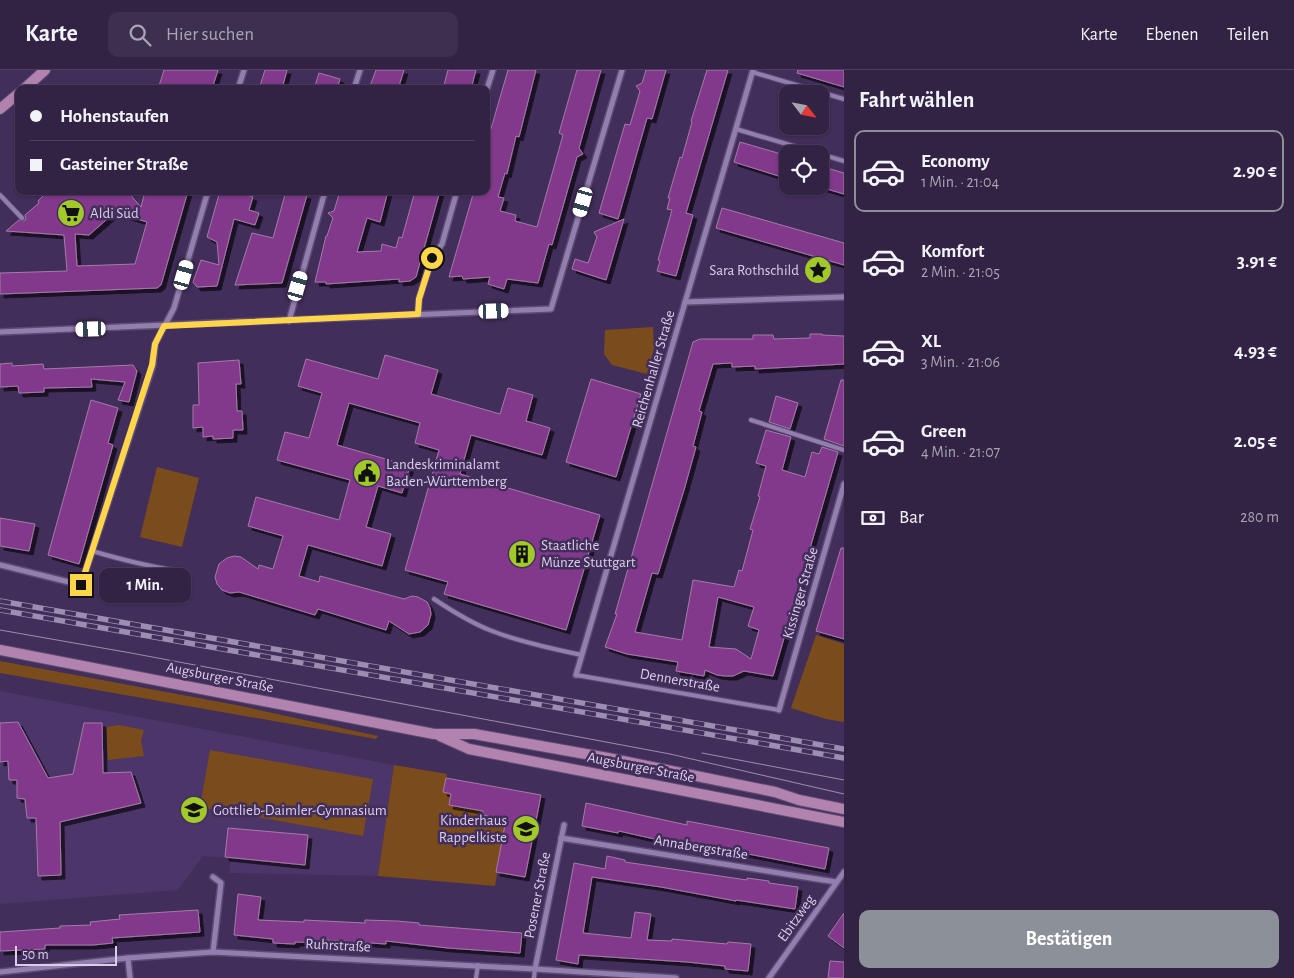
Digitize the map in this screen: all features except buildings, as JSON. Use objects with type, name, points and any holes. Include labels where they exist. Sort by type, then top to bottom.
[{"type":"main road","points":[[29,85],[46,70]]},
{"type":"main road","points":[[0,109],[15,96]]},
{"type":"main road","name":"Augsburger Straße","points":[[0,650],[434,734],[474,734],[608,758],[766,790],[806,802],[844,810]]},
{"type":"main road","name":"Augsburger Straße","points":[[434,734],[469,749],[844,822]]},
{"type":"street","points":[[239,85],[244,70]]},
{"type":"street","points":[[355,85],[360,70]]},
{"type":"street","points":[[488,85],[493,70]]},
{"type":"street","points":[[0,332],[551,309],[622,70]]},
{"type":"street","name":"Reichenhaller Straße","points":[[576,675],[753,71]]},
{"type":"street","points":[[0,565],[81,585],[152,365],[155,344],[174,308],[207,195]]},
{"type":"street","points":[[289,321],[324,195]]},
{"type":"street","points":[[418,314],[419,299],[432,258],[442,244],[456,195]]},
{"type":"street","points":[[685,302],[844,297]]},
{"type":"street","name":"Kissinger Straße","points":[[779,710],[844,484]]},
{"type":"street","name":"Posener Straße","points":[[535,968],[564,826]]},
{"type":"street","name":"Annabergstraße","points":[[562,838],[836,882]]},
{"type":"street","name":"Ebitzweg","points":[[769,978],[844,872]]},
{"type":"street","points":[[213,877],[221,883],[213,952]]},
{"type":"street","name":"Ruhrstraße","points":[[0,972],[128,958],[213,952],[535,968],[676,978]]},
{"type":"street","points":[[128,958],[130,978]]},
{"type":"lane","points":[[753,71],[844,99]]},
{"type":"lane","points":[[736,129],[844,161]]},
{"type":"lane","points":[[0,195],[22,218]]},
{"type":"lane","points":[[751,420],[844,450]]},
{"type":"lane","points":[[92,550],[162,569],[186,572]]},
{"type":"lane","points":[[434,599],[462,617],[492,631],[582,655]]},
{"type":"lane","name":"Dennerstraße","points":[[576,675],[779,710]]},
{"type":"lane","points":[[476,978],[478,965]]},
{"type":"lane","points":[[534,978],[535,968]]},
{"type":"shaded area","points":[[653,327],[654,349],[647,374],[612,365],[604,354],[605,330]]},
{"type":"shaded area","points":[[157,467],[199,478],[182,547],[140,537]]},
{"type":"shaded area","points":[[816,635],[844,644],[844,722],[826,719],[791,708]]},
{"type":"shaded area","points":[[0,661],[236,705],[378,736],[376,739],[0,673]]},
{"type":"shaded area","name":"Gottlieb-Daimler-Gymnasium","points":[[0,691],[394,765],[378,876],[229,873],[231,858],[203,856],[178,890],[0,904]]},
{"type":"shaded area","points":[[119,725],[144,730],[141,741],[144,756],[108,760],[106,727]]},
{"type":"shaded area","points":[[210,750],[373,779],[363,836],[200,807]]},
{"type":"shaded area","points":[[394,765],[447,774],[444,792],[451,794],[449,805],[483,811],[483,815],[495,817],[509,806],[495,886],[378,876]]},
{"type":"tram line","points":[[0,630],[670,754],[844,794]]},
{"type":"tram line","points":[[702,753],[844,780]]},
{"type":"railway","points":[[0,601],[844,749]]},
{"type":"railway","points":[[0,610],[844,758]]},
{"type":"place","name":"Aldi Süd","points":[[71,213]]},
{"type":"place","name":"Sara Rothschild","points":[[818,270]]},
{"type":"place","name":"Landeskriminalamt Baden-Württemberg","points":[[367,473]]},
{"type":"place","name":"Staatliche Münze Stuttgart","points":[[522,554]]},
{"type":"place","name":"Gottlieb-Daimler-Gymnasium","points":[[194,810]]},
{"type":"place","name":"Kinderhaus Rappelkiste","points":[[526,829]]},
{"type":"route","points":[[81,585],[152,365],[155,344],[164,326],[418,314],[419,299],[432,258]]}]
